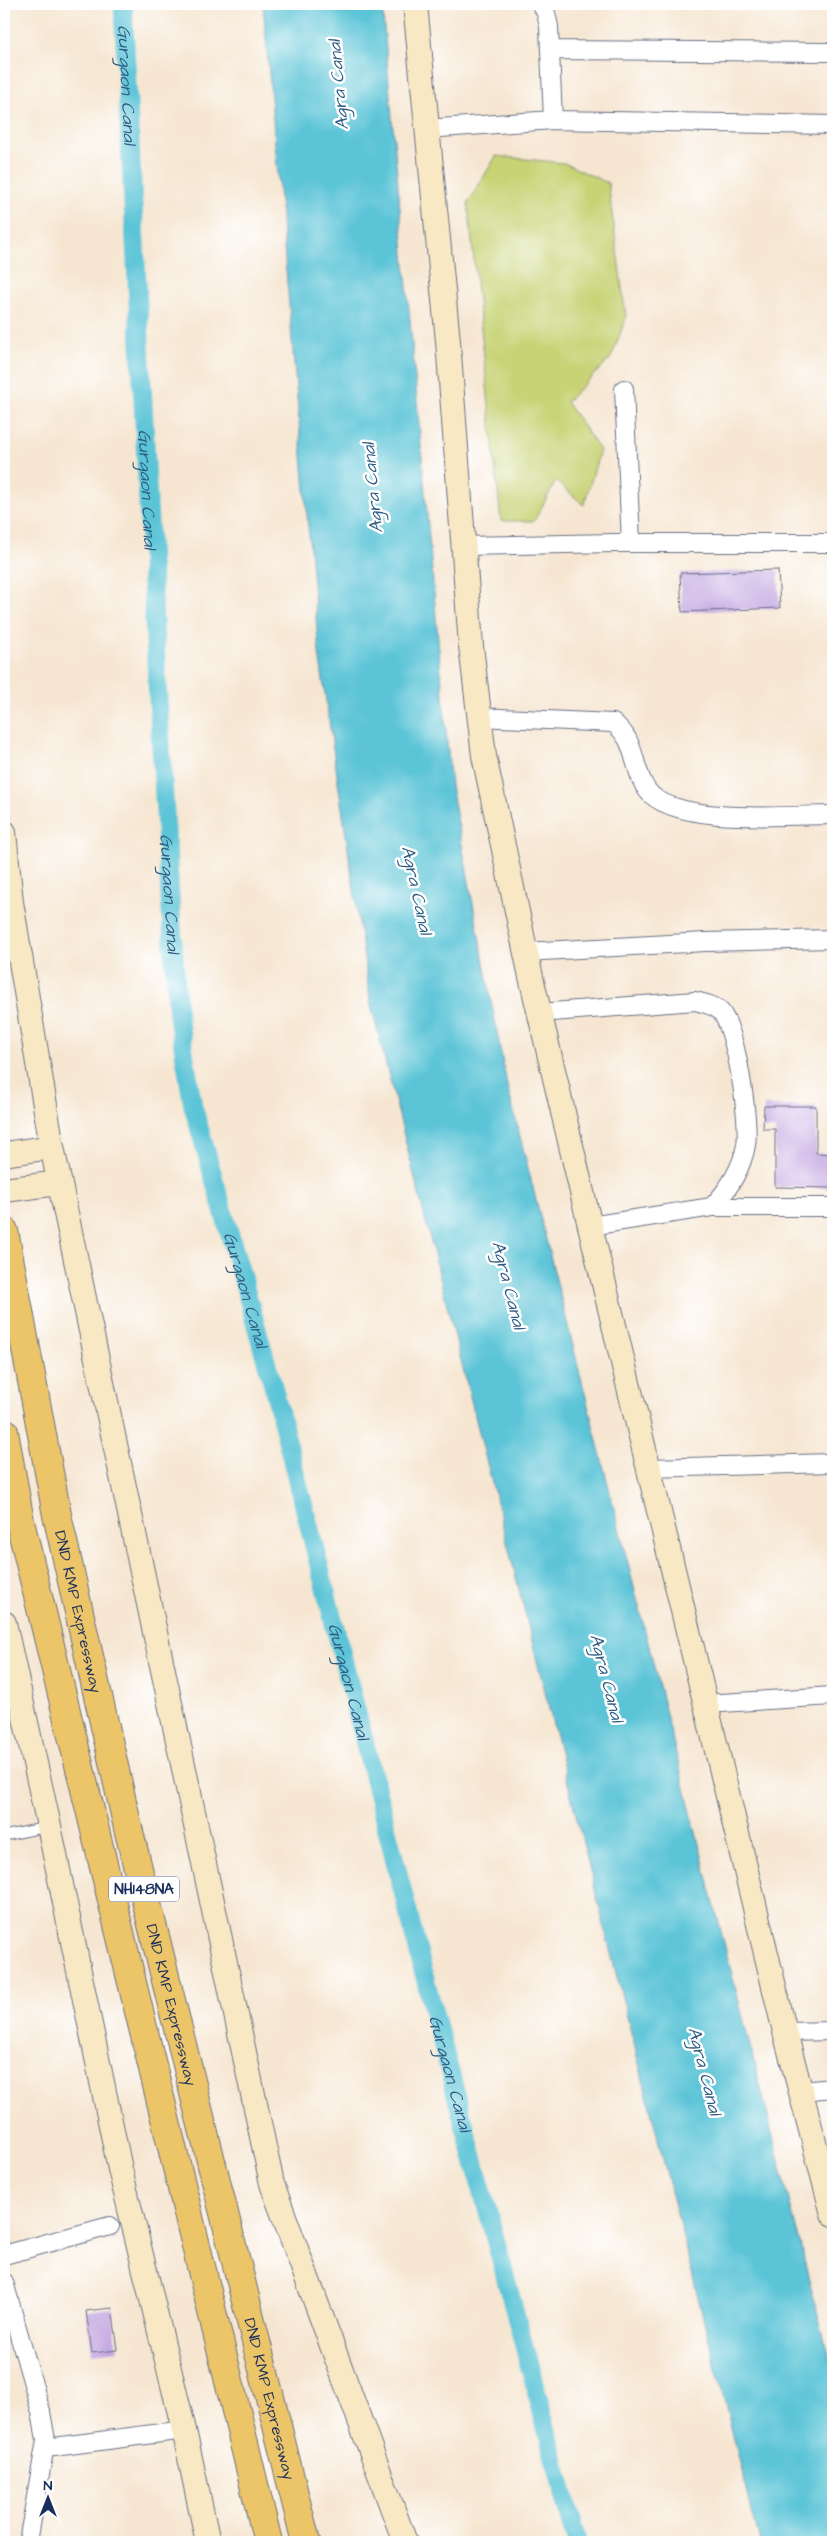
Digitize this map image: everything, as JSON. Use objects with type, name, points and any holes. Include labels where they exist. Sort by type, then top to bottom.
[{"type":"highway","name":"DND KMP Expressway","points":[[4,1231],[57,1514],[126,1818],[306,2542]]},
{"type":"highway","name":"NH148NA","points":[[4,1432],[22,1531],[268,2542]]},
{"type":"street","points":[[415,4],[448,341],[463,546],[484,756],[539,1013],[785,2032],[801,2092],[828,2176],[833,2214]]},
{"type":"street","points":[[540,4],[546,13],[550,50],[553,120]]},
{"type":"street","points":[[550,50],[828,52]]},
{"type":"street","points":[[426,129],[553,120],[833,125]]},
{"type":"street","points":[[624,390],[631,543]]},
{"type":"street","points":[[463,546],[631,543],[833,543]]},
{"type":"street","points":[[479,717],[614,723],[627,736],[643,785],[652,797],[682,811],[711,815],[833,815]]},
{"type":"street","points":[[4,832],[11,902],[59,1183],[272,2184],[405,2542]]},
{"type":"street","points":[[525,952],[705,942],[833,939]]},
{"type":"street","points":[[539,1013],[681,1001],[695,1001],[710,1005],[720,1011],[726,1021],[732,1041],[744,1092],[746,1145],[734,1179],[726,1192],[712,1207]]},
{"type":"street","points":[[4,1154],[52,1147]]},
{"type":"street","points":[[4,1190],[59,1183]]},
{"type":"street","points":[[590,1226],[712,1207],[833,1207]]},
{"type":"street","points":[[649,1468],[833,1463]]},
{"type":"street","points":[[4,1623],[50,1826],[120,2169],[184,2430],[208,2542]]},
{"type":"street","points":[[705,1704],[833,1696]]},
{"type":"street","points":[[785,2032],[833,2030]]},
{"type":"street","points":[[801,2092],[833,2088]]},
{"type":"street","points":[[4,2255],[110,2226]]},
{"type":"street","points":[[4,2282],[41,2412],[46,2448],[28,2542]]},
{"type":"street","points":[[46,2448],[184,2430]]},
{"type":"lane","points":[[4,1836],[50,1826]]},
{"type":"green space","points":[[496,156],[564,163],[608,183],[626,318],[611,358],[566,402],[600,450],[584,505],[556,481],[534,521],[501,521],[468,203]]},
{"type":"water","name":"Agra Canal","points":[[263,4],[382,4],[451,786],[507,1085],[833,2374],[833,2542],[760,2542],[371,1005],[319,653]]},
{"type":"building","points":[[778,570],[780,608],[682,612],[680,573]]},
{"type":"building","points":[[764,1106],[816,1106],[816,1153],[833,1154],[833,1188],[775,1187],[775,1129],[763,1129]]},
{"type":"building","points":[[112,2308],[118,2350],[92,2353],[86,2311]]},
{"type":"waterway","name":"Gurgaon Canal","points":[[123,4],[157,681],[172,929],[178,1016],[193,1106],[271,1378],[433,2009],[577,2542]]}]
